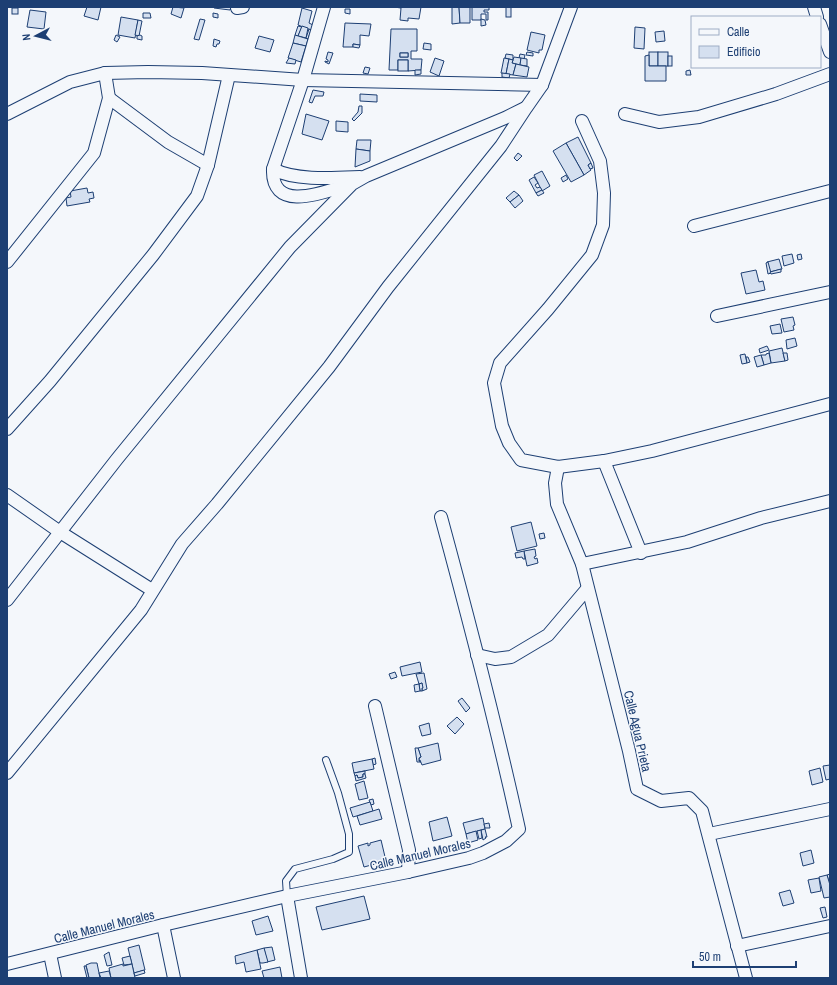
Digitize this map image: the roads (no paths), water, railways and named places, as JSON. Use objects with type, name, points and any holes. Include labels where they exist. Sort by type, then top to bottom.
[{"type":"street","points":[[324,7],[304,80],[273,169],[272,180],[281,192],[296,198],[308,197],[352,184],[366,176],[526,108]]},
{"type":"street","points":[[7,773],[141,610],[152,590],[182,544],[217,504],[329,367],[388,287],[501,146],[542,85],[571,7]]},
{"type":"street","points":[[821,27],[830,52]]},
{"type":"street","points":[[7,114],[70,82],[105,74],[148,72],[202,73],[304,80],[542,85]]},
{"type":"street","points":[[7,262],[94,153],[109,98],[105,74]]},
{"type":"street","points":[[625,114],[659,122],[699,117],[776,94],[830,74]]},
{"type":"street","points":[[7,429],[50,381],[153,255],[197,196],[208,165],[229,75]]},
{"type":"street","points":[[109,98],[168,142],[208,165]]},
{"type":"street","points":[[582,121],[600,161],[604,193],[603,225],[592,255],[548,309],[500,363],[494,383],[502,426],[509,442],[521,460],[558,467],[604,461],[652,451],[830,404]]},
{"type":"street","points":[[273,169],[282,174],[302,176],[330,178],[366,176]]},
{"type":"street","points":[[7,600],[168,395],[290,248],[352,184]]},
{"type":"street","points":[[694,226],[830,191]]},
{"type":"street","points":[[717,316],[830,292]]},
{"type":"street","points":[[604,461],[641,553]]},
{"type":"street","name":"Calle Agua Prieta","points":[[558,467],[555,483],[557,504],[582,564],[637,789],[661,801],[689,798],[702,811],[746,978]]},
{"type":"street","points":[[7,495],[60,532],[152,590]]},
{"type":"street","points":[[582,564],[641,553],[687,542],[761,518],[830,501]]},
{"type":"street","name":"Calle Manuel Morales","points":[[7,964],[287,896],[408,872],[483,853],[506,841],[519,829],[477,655],[441,516]]},
{"type":"street","points":[[477,655],[495,659],[511,657],[524,650],[548,635],[587,589]]},
{"type":"street","points":[[375,706],[409,850],[408,872]]},
{"type":"street","points":[[709,834],[830,809]]},
{"type":"street","points":[[287,896],[301,978]]},
{"type":"street","points":[[163,925],[174,978]]},
{"type":"street","points":[[737,946],[830,926]]},
{"type":"street","points":[[50,954],[54,978]]},
{"type":"lane","points":[[287,896],[286,881],[295,869],[333,859],[349,852],[349,834],[338,793],[326,760]]}]
